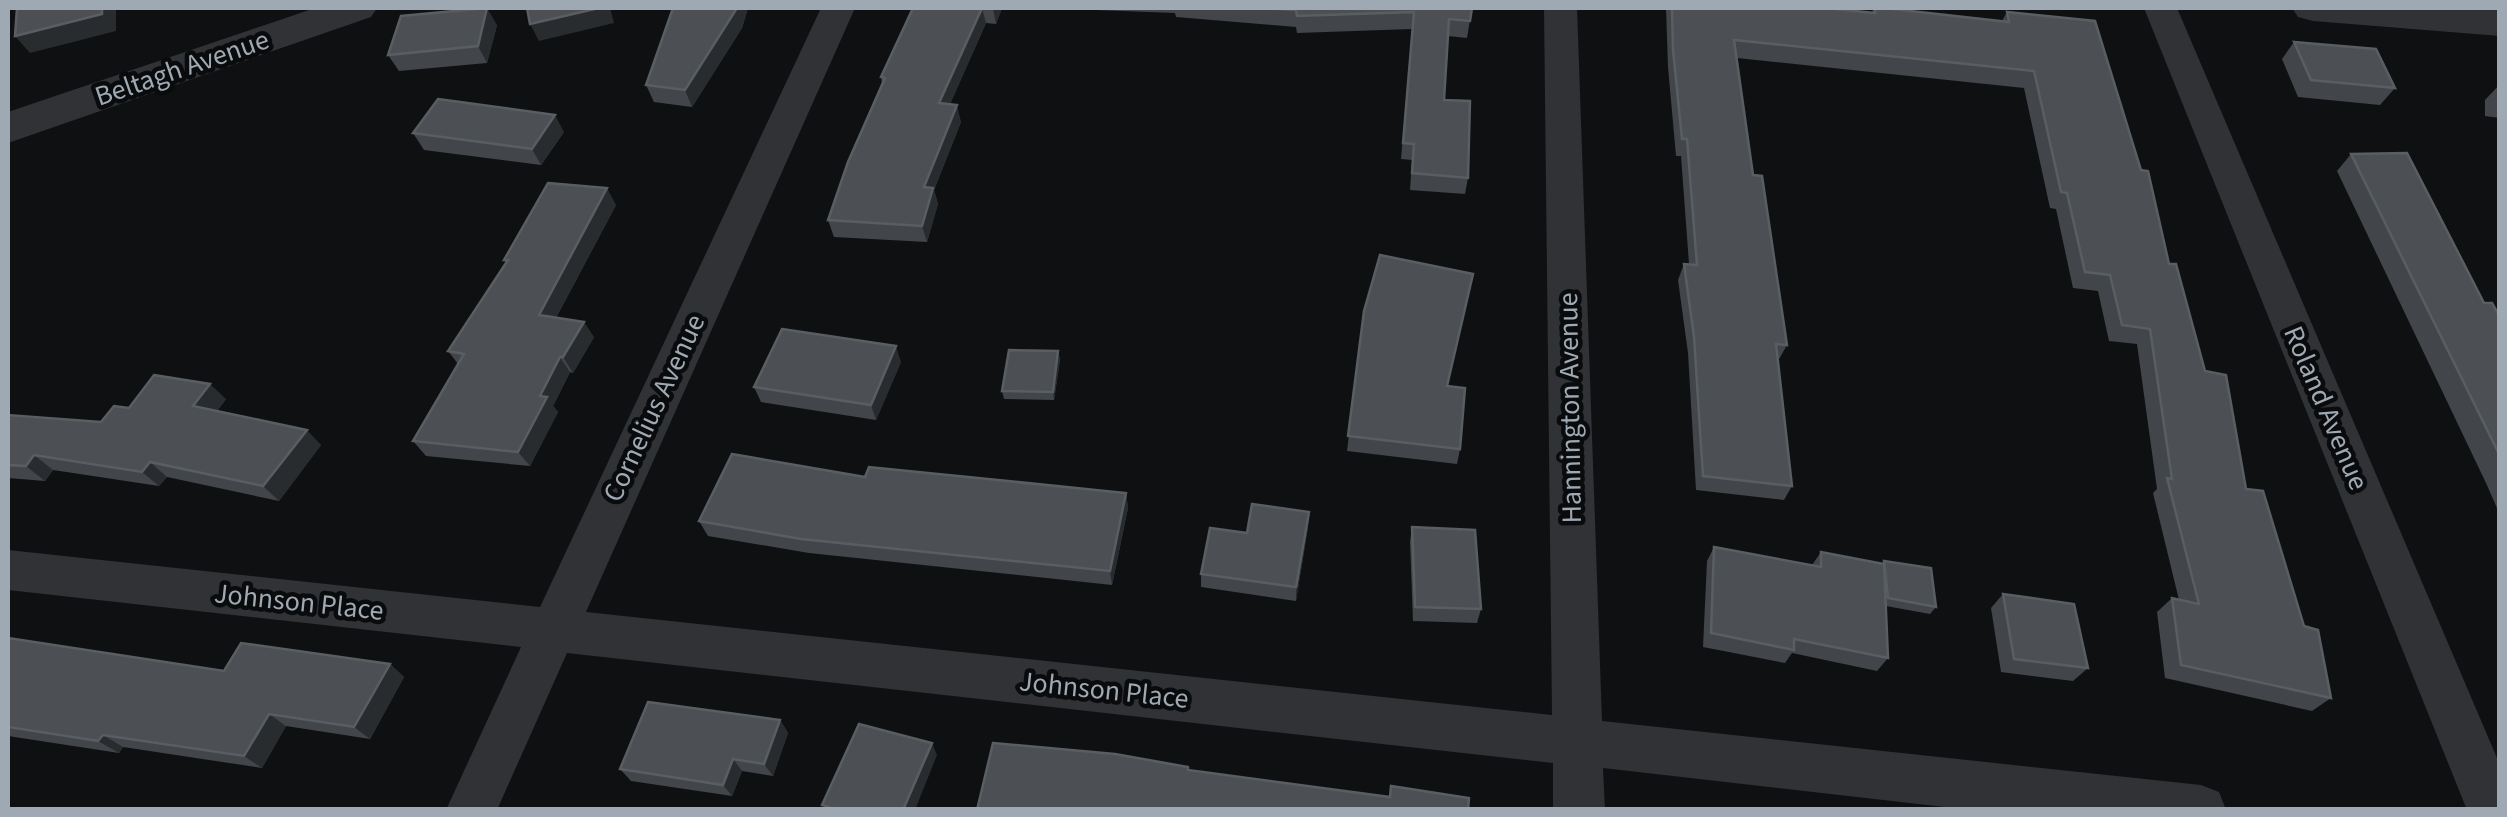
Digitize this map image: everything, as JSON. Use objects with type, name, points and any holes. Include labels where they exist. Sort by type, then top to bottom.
[{"type":"street","name":"Beltagh Avenue","points":[[8,128],[356,8]]},
{"type":"street","name":"Cornelius Avenue","points":[[471,810],[838,8]]},
{"type":"street","name":"Hannington Avenue","points":[[1561,8],[1579,810]]},
{"type":"street","name":"Roland Avenue","points":[[2160,8],[2493,810]]},
{"type":"street","points":[[2313,8],[2500,22]]},
{"type":"street","name":"Johnson Place","points":[[8,570],[2200,810]]},
{"type":"building","points":[[17,8],[102,8],[102,14],[15,36]]},
{"type":"building","points":[[487,8],[478,46],[388,55],[401,16]]},
{"type":"building","points":[[527,8],[599,8],[530,24]]},
{"type":"building","points":[[673,8],[737,8],[685,90],[646,85]]},
{"type":"building","points":[[913,8],[982,8],[939,103],[957,105],[924,187],[933,188],[922,226],[828,220],[848,162],[885,78],[881,77]]},
{"type":"building","points":[[1263,8],[1472,8],[1470,21],[1449,19],[1444,100],[1470,101],[1468,178],[1412,173],[1414,144],[1403,143],[1414,12],[1297,16],[1296,10]]},
{"type":"building","points":[[1672,8],[1826,8],[1875,13],[1875,8],[1884,8],[2009,22],[2007,12],[2095,21],[2141,170],[2148,171],[2169,264],[2176,264],[2205,371],[2226,375],[2246,489],[2263,491],[2304,626],[2318,630],[2331,698],[2181,665],[2172,598],[2199,604],[2167,478],[2172,479],[2150,329],[2122,325],[2110,275],[2085,272],[2067,193],[2061,192],[2034,71],[1734,40],[1753,175],[1762,176],[1787,345],[1776,344],[1792,486],[1703,476],[1694,337],[1684,264],[1697,265],[1687,139],[1682,139],[1673,50]]},
{"type":"building","points":[[2294,42],[2376,49],[2395,88],[2311,80]]},
{"type":"building","points":[[438,99],[555,115],[532,149],[413,133]]},
{"type":"building","points":[[2407,153],[2484,303],[2492,303],[2500,317],[2500,456],[2351,154]]},
{"type":"building","points":[[548,183],[607,188],[539,315],[584,322],[540,396],[547,397],[518,452],[413,441],[464,354],[448,351],[508,260],[504,260]]},
{"type":"building","points":[[1380,255],[1473,274],[1447,386],[1465,388],[1460,449],[1348,436],[1364,311]]},
{"type":"building","points":[[782,329],[896,346],[871,405],[754,387]]},
{"type":"building","points":[[1009,350],[1058,351],[1053,392],[1002,391]]},
{"type":"building","points":[[154,375],[210,384],[193,406],[307,430],[263,486],[150,462],[142,472],[34,455],[26,466],[8,465],[8,415],[101,422],[114,406],[129,408]]},
{"type":"building","points":[[732,454],[865,477],[869,467],[1126,493],[1110,571],[801,539],[699,521]]},
{"type":"building","points":[[1252,504],[1309,512],[1296,587],[1201,574],[1210,528],[1247,533]]},
{"type":"building","points":[[1412,527],[1475,530],[1481,609],[1415,607]]},
{"type":"building","points":[[1714,547],[1821,567],[1821,552],[1884,564],[1888,658],[1794,639],[1794,650],[1711,633]]},
{"type":"building","points":[[1884,561],[1931,568],[1936,607],[1888,598]]},
{"type":"building","points":[[2003,594],[2074,604],[2088,668],[2014,659]]},
{"type":"building","points":[[8,638],[224,671],[241,643],[390,664],[354,727],[269,714],[244,756],[103,735],[98,741],[8,727]]},
{"type":"building","points":[[648,702],[780,720],[764,764],[733,759],[723,785],[620,769]]},
{"type":"building","points":[[859,724],[932,743],[903,810],[839,810],[822,805]]},
{"type":"building","points":[[993,743],[1115,754],[1188,770],[1390,797],[1391,786],[1469,798],[1468,810],[977,810]]}]
